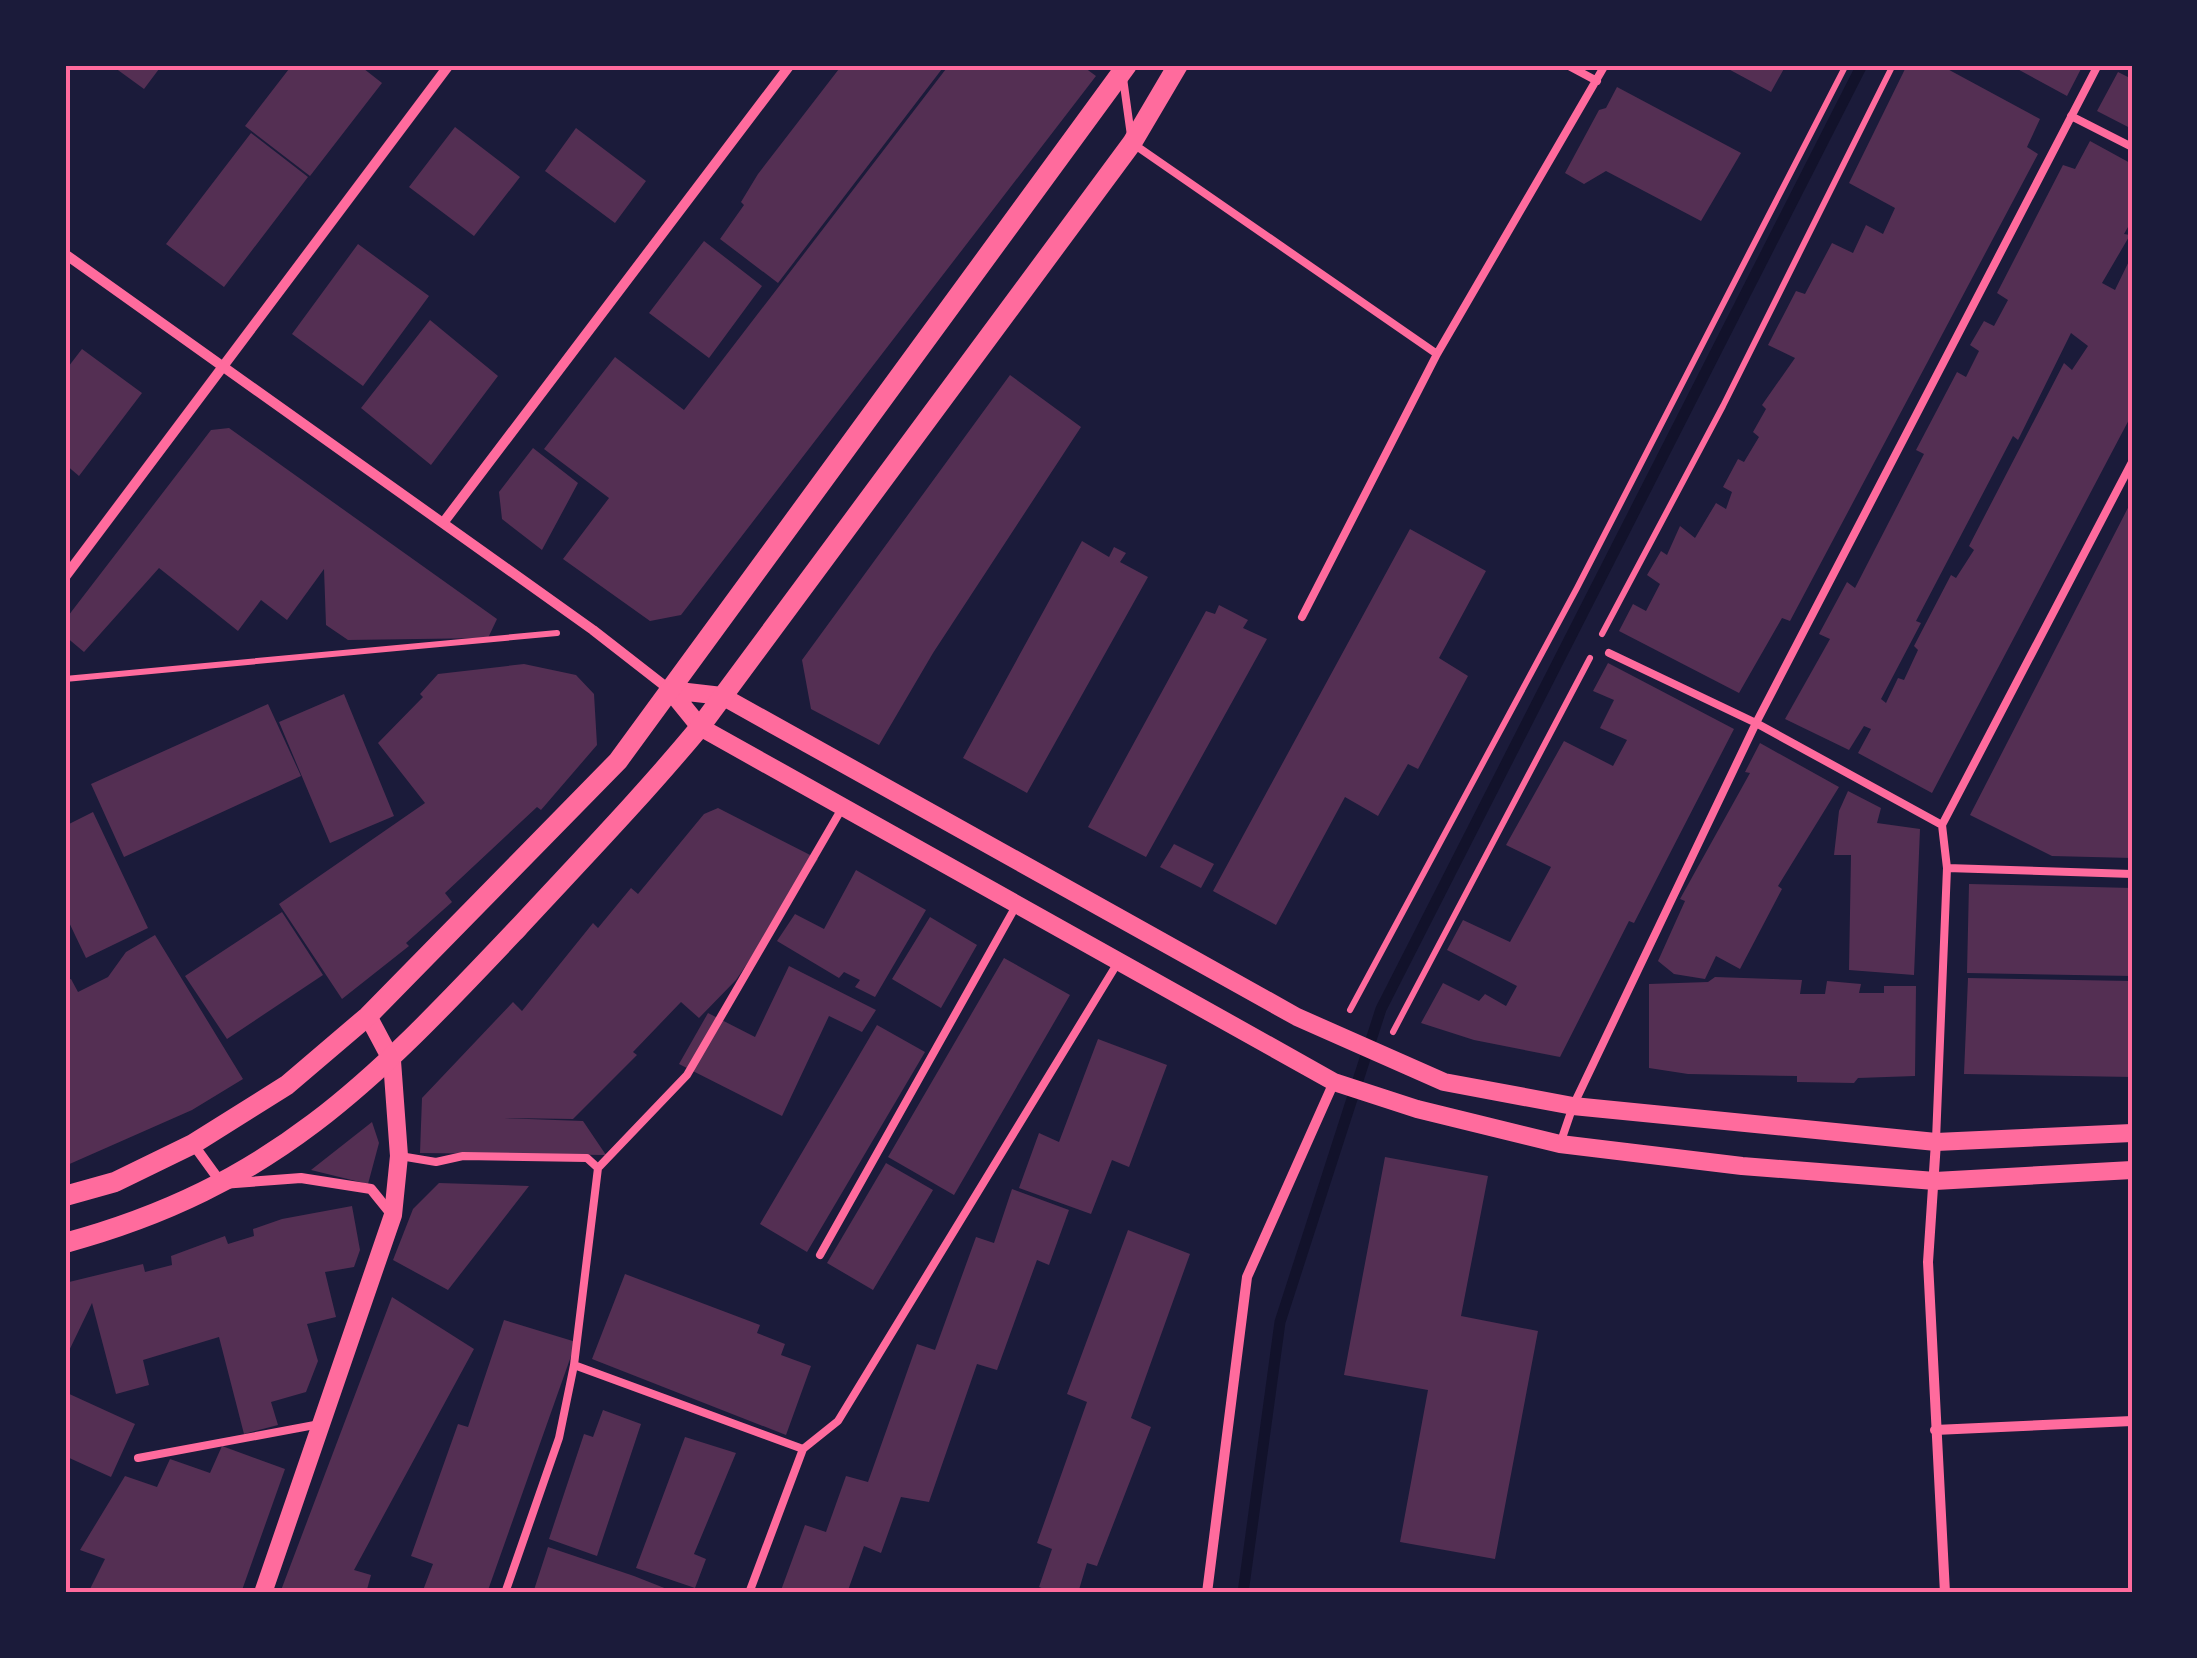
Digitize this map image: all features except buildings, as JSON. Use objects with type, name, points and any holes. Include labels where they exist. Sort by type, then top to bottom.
[{"type":"main road","points":[[65,1243],[129,1226],[222,1184],[321,1122],[392,1061],[652,786],[1132,143],[1178,65]]},
{"type":"main road","points":[[65,1196],[115,1182],[193,1144],[288,1086],[368,1016],[618,761],[1121,67]]},
{"type":"street","points":[[65,577],[220,364],[449,65]]},
{"type":"street","points":[[442,524],[790,65]]},
{"type":"street","points":[[65,254],[594,630],[670,690],[700,726],[1334,1082],[1417,1108],[1560,1144],[1742,1166],[1935,1181],[2132,1170]]},
{"type":"street","points":[[670,690],[722,696],[1138,931],[1335,1034],[1444,1082],[1573,1106],[1936,1142],[2132,1133]]},
{"type":"street","points":[[263,1593],[392,1215],[400,1156],[392,1061],[368,1016]]},
{"type":"street","points":[[1207,1593],[1247,1277],[1334,1082]]},
{"type":"street","points":[[1936,1142],[1928,1262],[1945,1593]]},
{"type":"street","points":[[193,1144],[222,1184],[301,1178],[371,1189],[392,1215]]},
{"type":"street","points":[[1935,1430],[2132,1421]]},
{"type":"lane","points":[[1567,65],[1596,81]]},
{"type":"lane","points":[[1302,617],[1437,354],[1605,65]]},
{"type":"lane","points":[[1560,1144],[1573,1106],[1756,723],[2098,65]]},
{"type":"lane","points":[[1121,67],[1132,143],[1437,354]]},
{"type":"lane","points":[[2071,116],[2132,147]]},
{"type":"lane","points":[[1936,1142],[1947,868],[1942,825],[2132,462]]},
{"type":"lane","points":[[1609,653],[1756,723],[1942,825]]},
{"type":"lane","points":[[505,1593],[559,1438],[574,1366],[598,1168],[687,1075],[844,806]]},
{"type":"lane","points":[[1947,868],[2132,874]]},
{"type":"lane","points":[[820,1255],[1016,904]]},
{"type":"lane","points":[[749,1593],[803,1449],[838,1421],[1118,962]]},
{"type":"lane","points":[[400,1156],[436,1162],[463,1156],[587,1158],[598,1168]]},
{"type":"lane","points":[[574,1366],[803,1449]]},
{"type":"lane","points":[[138,1458],[323,1423]]},
{"type":"path","points":[[1335,1034],[1577,588],[1846,65]]},
{"type":"path","points":[[1384,1056],[1397,1023],[1723,406],[1893,65]]},
{"type":"path","points":[[65,678],[594,630]]},
{"type":"waterway","points":[[1243,1593],[1280,1322],[1381,1009],[1862,65]]}]
